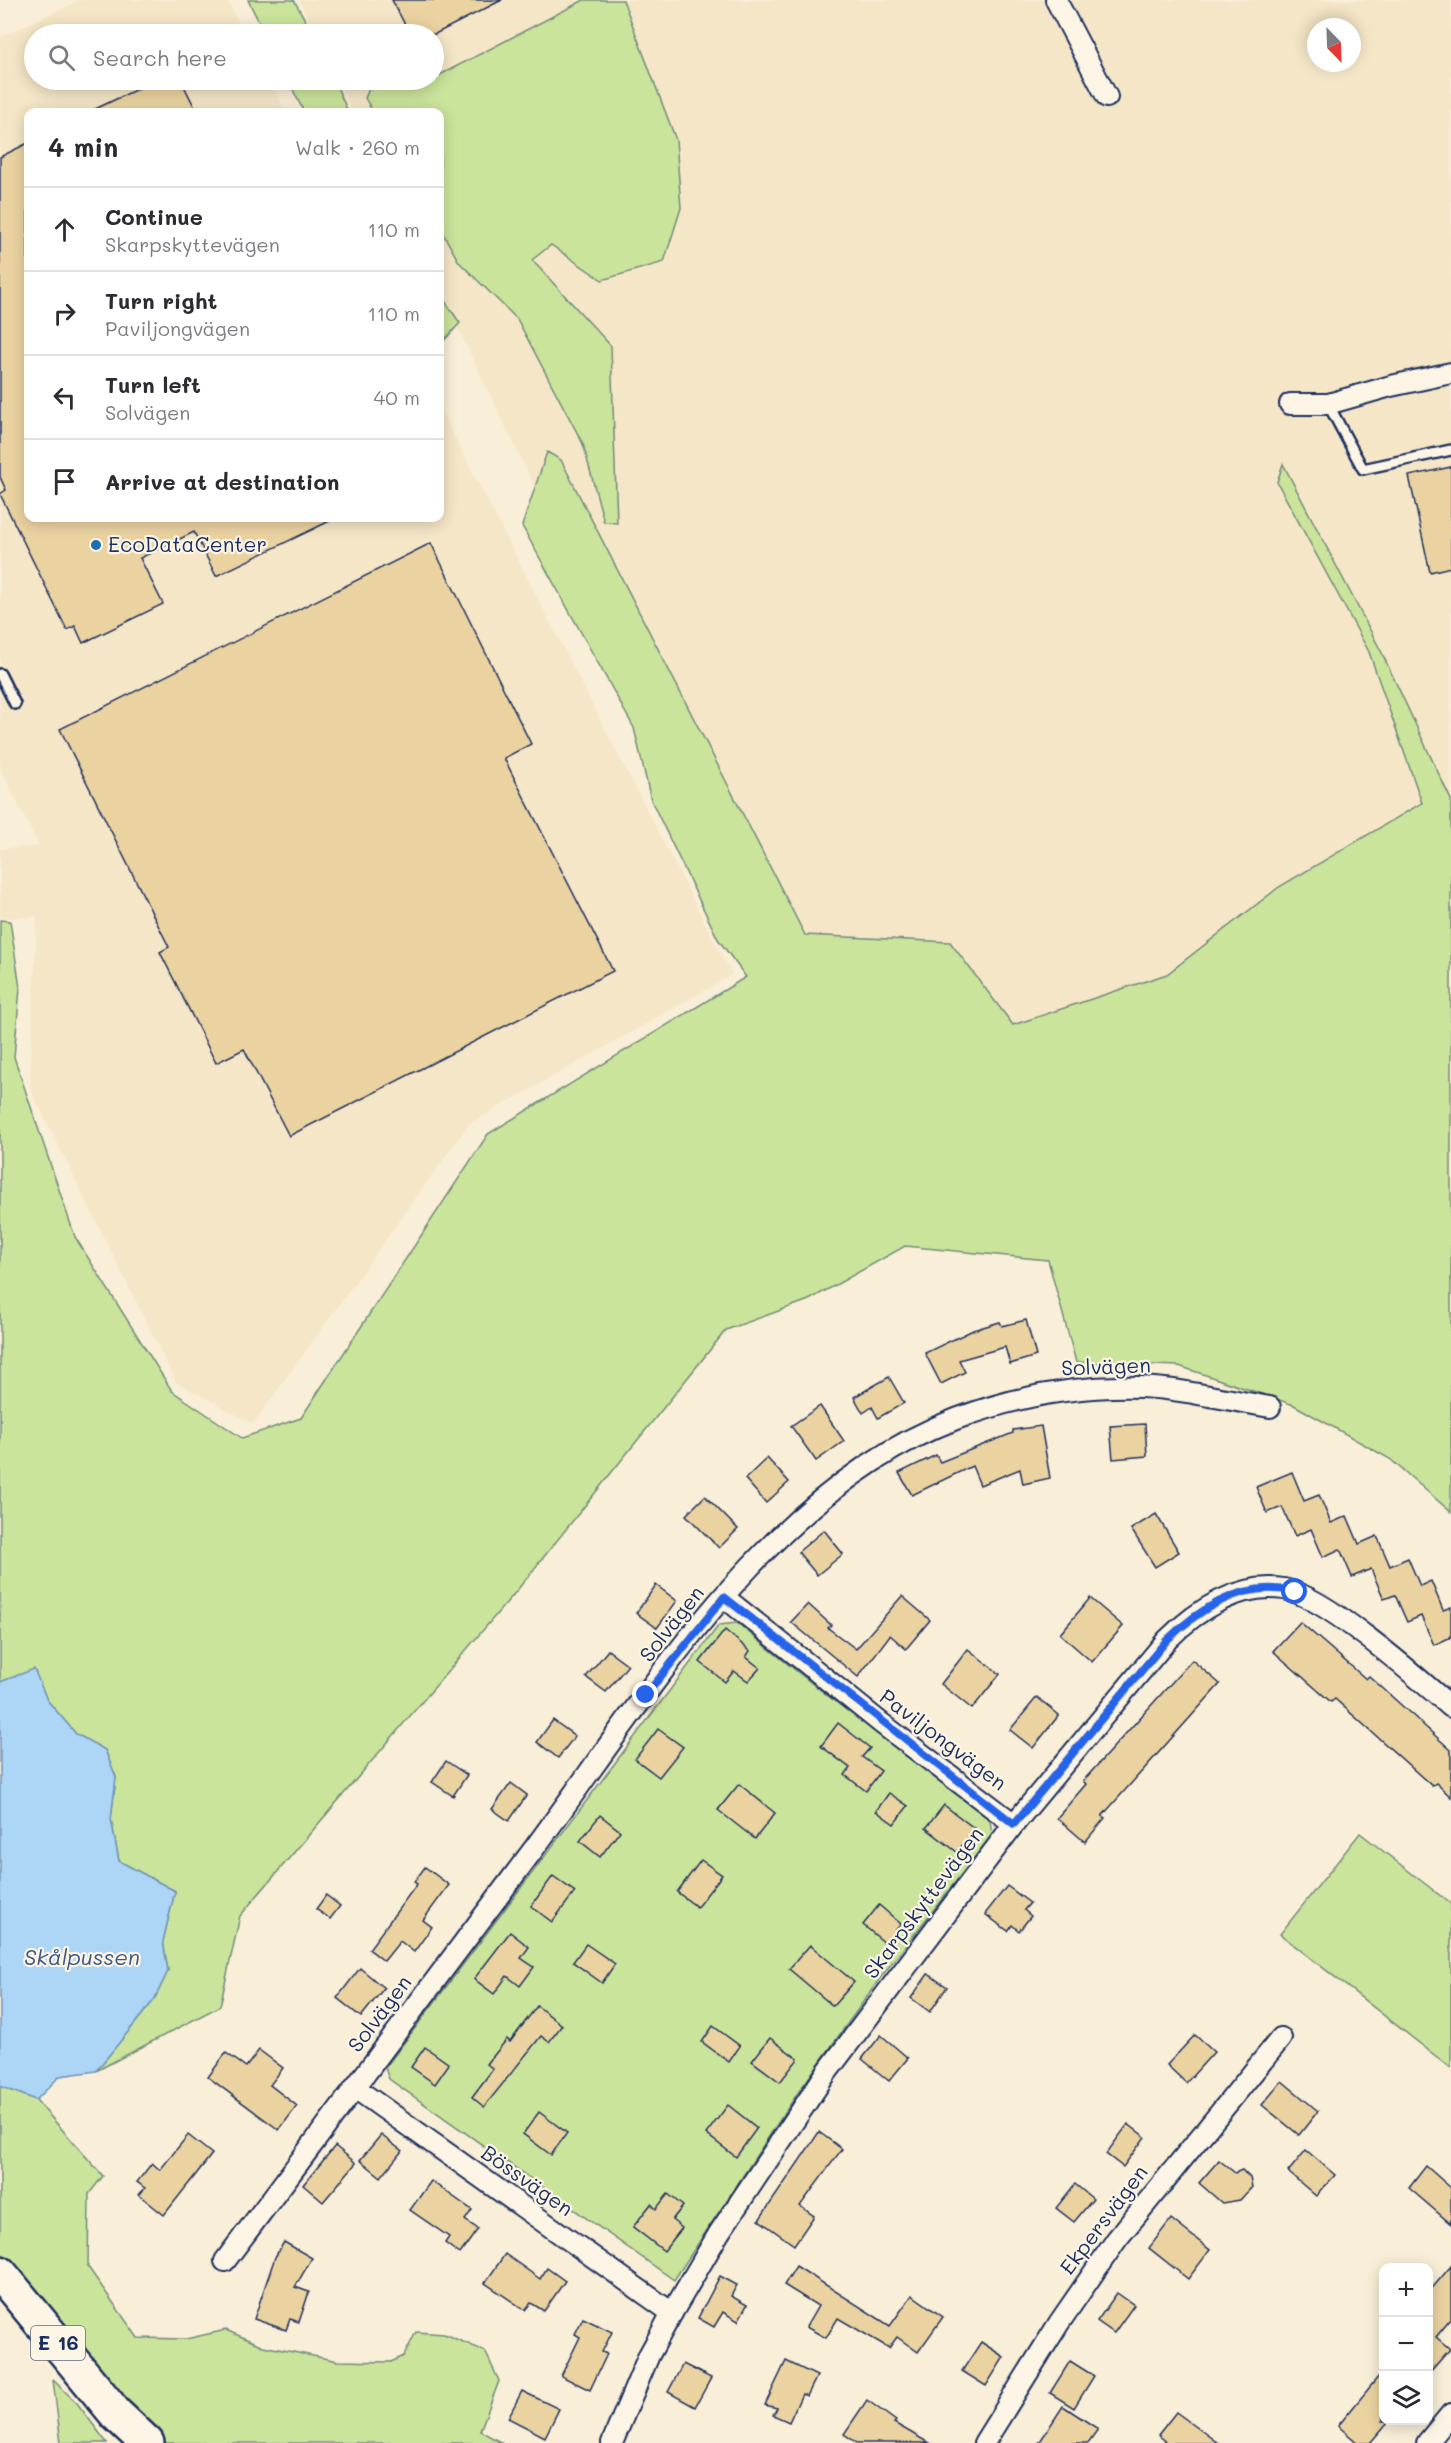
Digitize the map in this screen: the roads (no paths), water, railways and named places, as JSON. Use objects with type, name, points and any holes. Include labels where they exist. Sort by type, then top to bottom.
[{"type":"highway","name":"E 16","points":[[0,2272],[116,2414],[147,2443]]},
{"type":"highway","name":"E 16","points":[[116,2414],[133,2443]]},
{"type":"street","points":[[1056,0],[1107,97]]},
{"type":"street","points":[[1290,404],[1328,404],[1390,386],[1451,373]]},
{"type":"street","name":"Solvägen","points":[[225,2261],[646,1695],[724,1597],[772,1542],[834,1488],[926,1432],[970,1414],[1044,1394],[1084,1388],[1166,1390],[1270,1407]]},
{"type":"street","name":"Skarpskyttevägen","points":[[612,2443],[649,2355],[672,2313],[719,2233],[827,2072],[1014,1824],[1167,1640],[1207,1606],[1229,1596],[1276,1588],[1309,1598],[1353,1627],[1451,1707]]},
{"type":"street","name":"Paviljongvägen","points":[[724,1597],[881,1723],[1014,1824]]},
{"type":"street","name":"Ekpersvägen","points":[[984,2443],[1053,2332],[1117,2239],[1281,2038]]},
{"type":"street","name":"Bössvägen","points":[[355,2088],[672,2313]]},
{"type":"street","points":[[1427,2443],[1451,2414]]},
{"type":"lane","points":[[1328,404],[1363,469],[1451,450]]},
{"type":"lane","points":[[0,674],[15,704]]},
{"type":"water","name":"Skålpussen","points":[[34,1669],[47,1700],[76,1734],[105,1750],[116,1777],[111,1819],[119,1861],[175,1891],[163,1941],[168,1971],[154,2000],[96,2071],[60,2076],[36,2100],[0,2086],[0,1682]]},
{"type":"place","name":"EcoDataCenter","points":[[96,545]]}]
